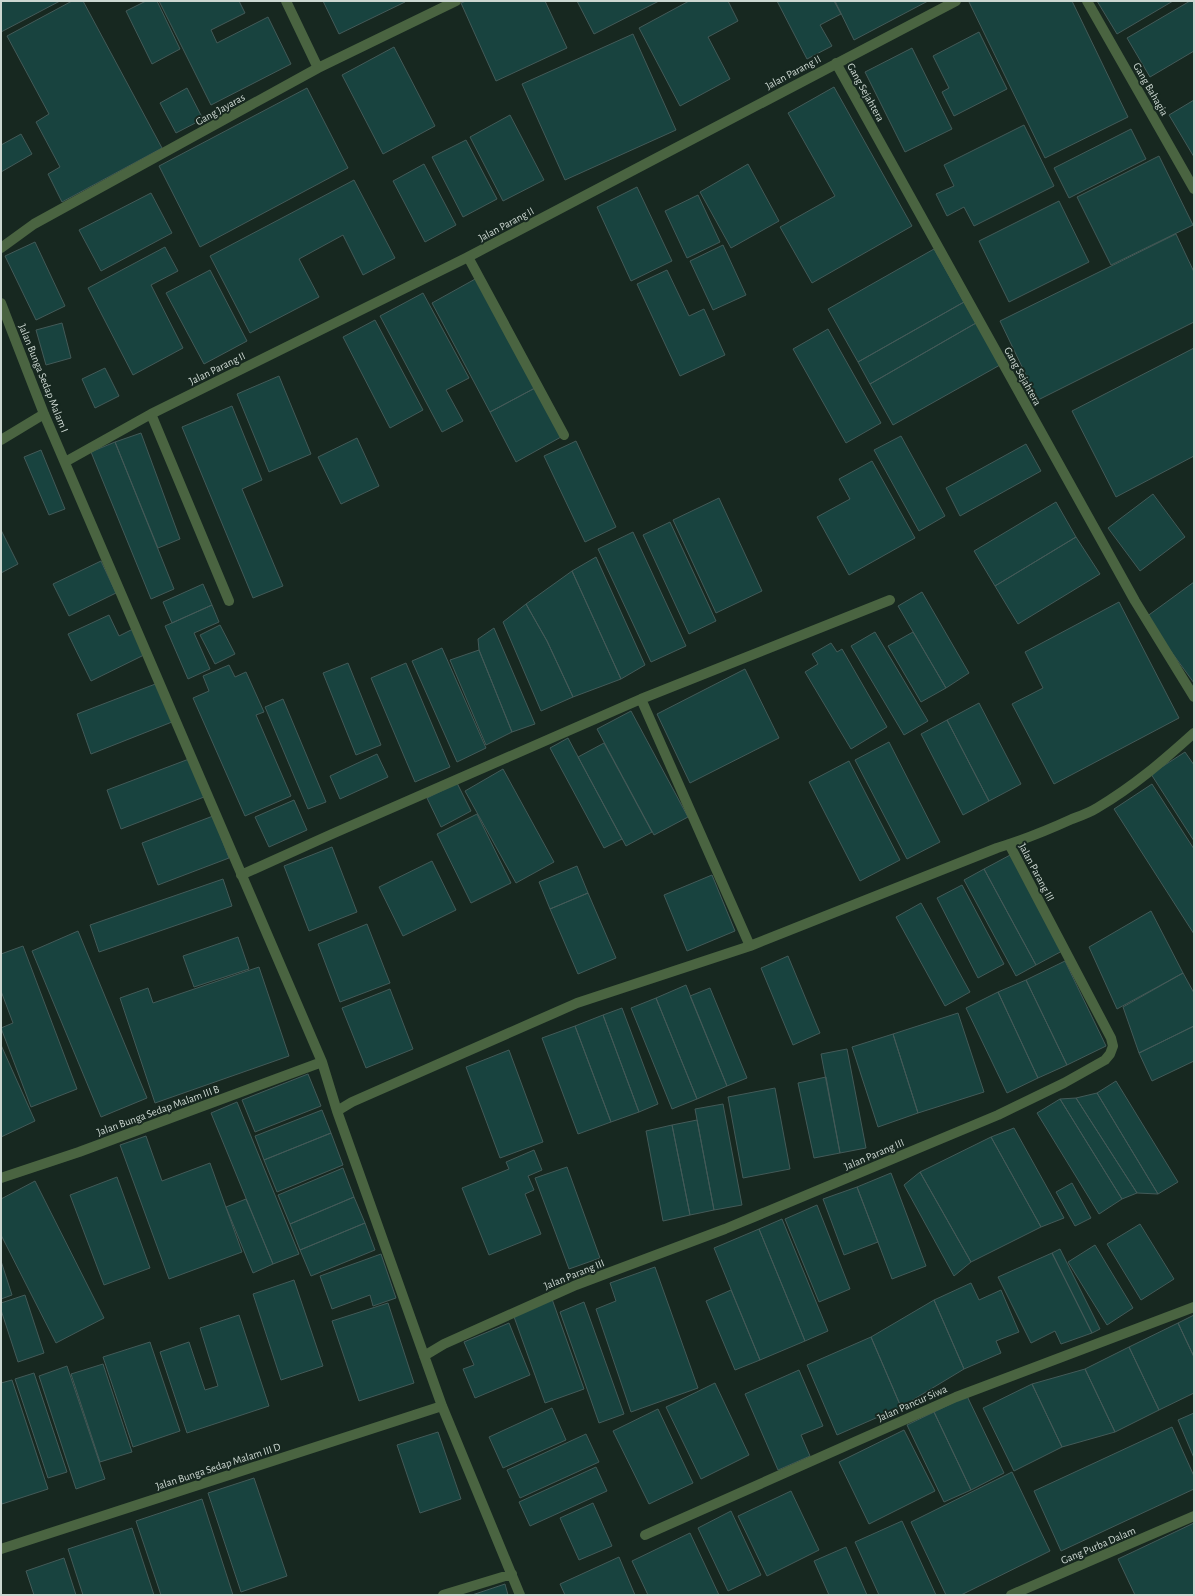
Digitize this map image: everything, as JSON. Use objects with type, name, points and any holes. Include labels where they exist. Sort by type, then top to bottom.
[{"type":"street","points":[[286,1],[318,68]]},
{"type":"street","name":"Gang Jayaras","points":[[1,248],[34,224],[318,68],[456,1]]},
{"type":"street","name":"Jalan Parang II","points":[[65,462],[151,414],[468,257],[956,1]]},
{"type":"street","name":"Gang Bahagia","points":[[1087,1],[1194,189]]},
{"type":"street","name":"Gang Sejahtera","points":[[836,63],[1135,602],[1194,697]]},
{"type":"street","points":[[468,257],[564,435]]},
{"type":"street","name":"Jalan Bunga Sedap Malam I","points":[[1,303],[44,414],[322,1062],[337,1111],[442,1406],[520,1595]]},
{"type":"street","points":[[1,440],[44,414]]},
{"type":"street","points":[[151,414],[229,601]]},
{"type":"street","points":[[241,875],[640,699],[890,600]]},
{"type":"street","points":[[640,699],[750,946]]},
{"type":"street","name":"Jalan Parang III","points":[[337,1111],[352,1102],[577,1003],[750,946],[998,848],[1058,826],[1096,809],[1156,768],[1194,733]]},
{"type":"street","name":"Jalan Parang III","points":[[424,1356],[444,1344],[576,1285],[725,1229],[998,1116],[1105,1060],[1110,1054],[1113,1046],[1111,1038],[1009,844]]},
{"type":"street","name":"Jalan Bunga Sedap Malam III B","points":[[1,1178],[79,1152],[322,1062]]},
{"type":"street","name":"Jalan Pancur Siwa","points":[[646,1535],[956,1397],[1194,1307]]},
{"type":"street","name":"Jalan Bunga Sedap Malam III D","points":[[1,1549],[442,1406]]},
{"type":"street","name":"Gang Purba Dalam","points":[[1012,1595],[1194,1516]]},
{"type":"street","points":[[443,1595],[512,1574]]},
{"type":"building","points":[[1,1],[60,1],[1,32]]},
{"type":"building","points":[[72,1],[83,1],[162,148],[62,202],[48,174],[60,167],[36,122],[49,114],[7,36]]},
{"type":"building","points":[[146,1],[157,1],[180,49],[152,64],[126,11]]},
{"type":"building","points":[[159,1],[239,1],[245,13],[211,30],[217,43],[268,17],[291,64],[211,105]]},
{"type":"building","points":[[323,1],[405,1],[405,2],[339,34]]},
{"type":"building","points":[[466,1],[545,1],[567,48],[496,81],[461,3]]},
{"type":"building","points":[[577,1],[659,1],[594,34]]},
{"type":"building","points":[[689,1],[728,1],[738,21],[708,37],[730,79],[680,106],[639,28]]},
{"type":"building","points":[[777,1],[834,1],[841,14],[820,25],[832,46],[807,59]]},
{"type":"building","points":[[835,1],[928,1],[854,40]]},
{"type":"building","points":[[1072,1],[1128,117],[1045,158],[969,2]]},
{"type":"building","points":[[1097,1],[1173,1],[1117,34]]},
{"type":"building","points":[[1190,1],[1194,1],[1194,51],[1150,77],[1127,38]]},
{"type":"building","points":[[979,32],[1007,89],[954,116],[942,92],[949,88],[933,56]]},
{"type":"building","points":[[633,34],[676,130],[565,180],[522,84]]},
{"type":"building","points":[[394,47],[435,126],[383,154],[342,75]]},
{"type":"building","points":[[912,48],[952,129],[905,152],[865,72]]},
{"type":"building","points":[[834,87],[912,226],[812,283],[780,227],[835,196],[788,113]]},
{"type":"building","points":[[187,88],[203,119],[176,133],[160,103]]},
{"type":"building","points":[[307,88],[348,168],[200,247],[159,166]]},
{"type":"building","points":[[1194,100],[1194,157],[1169,115]]},
{"type":"building","points":[[510,115],[544,180],[503,201],[470,137]]},
{"type":"building","points":[[1024,125],[1054,186],[974,226],[964,207],[947,216],[936,194],[954,186],[944,165]]},
{"type":"building","points":[[1131,129],[1146,159],[1069,198],[1054,168]]},
{"type":"building","points":[[21,134],[32,154],[1,172],[1,145]]},
{"type":"building","points":[[466,140],[497,199],[463,217],[432,157]]},
{"type":"building","points":[[1159,156],[1193,225],[1111,265],[1077,197]]},
{"type":"building","points":[[424,164],[456,225],[425,242],[393,181]]},
{"type":"building","points":[[748,164],[779,221],[731,248],[700,192]]},
{"type":"building","points":[[354,180],[395,258],[363,275],[343,235],[299,259],[319,297],[250,333],[210,256]]},
{"type":"building","points":[[637,187],[672,261],[631,281],[597,207]]},
{"type":"building","points":[[151,193],[172,233],[101,271],[79,230]]},
{"type":"building","points":[[698,195],[720,242],[687,258],[665,211]]},
{"type":"building","points":[[1059,201],[1089,262],[1009,302],[979,241]]},
{"type":"building","points":[[1176,234],[1194,272],[1194,322],[1038,400],[1000,321]]},
{"type":"building","points":[[35,242],[65,306],[36,320],[5,256]]},
{"type":"building","points":[[723,245],[746,295],[713,310],[690,261]]},
{"type":"building","points":[[165,247],[178,271],[151,285],[183,348],[133,375],[88,288]]},
{"type":"building","points":[[934,249],[964,302],[858,362],[828,309]]},
{"type":"building","points":[[210,270],[247,341],[204,364],[166,293]]},
{"type":"building","points":[[667,270],[689,316],[704,309],[725,355],[680,376],[637,284]]},
{"type":"building","points":[[477,278],[535,388],[490,412],[432,303]]},
{"type":"building","points":[[423,293],[469,378],[446,390],[463,421],[442,432],[380,316]]},
{"type":"building","points":[[964,302],[976,323],[870,384],[858,362]]},
{"type":"building","points":[[375,320],[423,410],[390,428],[343,337]]},
{"type":"building","points":[[62,323],[71,358],[46,365],[36,330]]},
{"type":"building","points":[[976,323],[1000,365],[893,425],[870,384]]},
{"type":"building","points":[[828,329],[881,423],[846,443],[793,349]]},
{"type":"building","points":[[1194,348],[1194,456],[1116,497],[1072,411]]},
{"type":"building","points":[[105,368],[119,396],[95,408],[82,379]]},
{"type":"building","points":[[279,376],[311,454],[269,472],[237,394]]},
{"type":"building","points":[[535,388],[561,437],[516,462],[490,412]]},
{"type":"building","points":[[232,406],[262,480],[242,489],[283,586],[253,598],[182,427]]},
{"type":"building","points":[[141,433],[180,539],[158,548],[115,442]]},
{"type":"building","points":[[901,436],[945,516],[919,531],[874,450]]},
{"type":"building","points":[[357,438],[379,486],[341,504],[318,457]]},
{"type":"building","points":[[576,441],[616,527],[585,542],[544,456]]},
{"type":"building","points":[[115,442],[174,589],[151,599],[91,452]]},
{"type":"building","points":[[1026,444],[1041,471],[960,516],[946,488]]},
{"type":"building","points":[[41,450],[65,509],[49,515],[24,457]]},
{"type":"building","points":[[872,461],[915,538],[849,575],[817,517],[850,499],[839,479]]},
{"type":"building","points":[[1153,494],[1185,537],[1140,571],[1108,528]]},
{"type":"building","points":[[719,498],[762,591],[716,613],[673,520]]},
{"type":"building","points":[[1056,502],[1076,537],[995,586],[974,551]]},
{"type":"building","points":[[670,522],[716,621],[689,634],[643,535]]},
{"type":"building","points":[[1,530],[18,564],[1,573]]},
{"type":"building","points":[[633,532],[686,646],[651,662],[598,549]]},
{"type":"building","points":[[1076,537],[1100,574],[1018,624],[995,586]]},
{"type":"building","points":[[596,557],[645,665],[621,679],[572,571]]},
{"type":"building","points":[[101,561],[116,593],[69,616],[53,584]]},
{"type":"building","points":[[572,571],[621,679],[573,697],[547,641],[526,604]]},
{"type":"building","points":[[1194,582],[1194,683],[1146,617]]},
{"type":"building","points":[[203,584],[212,605],[172,623],[163,602]]},
{"type":"building","points":[[922,592],[969,673],[946,688],[898,606]]},
{"type":"building","points":[[1119,602],[1179,718],[1054,784],[1012,704],[1043,688],[1025,652]]},
{"type":"building","points":[[526,604],[547,641],[573,697],[541,711],[503,622]]},
{"type":"building","points":[[212,605],[219,622],[194,633],[210,669],[188,679],[165,626]]},
{"type":"building","points":[[109,615],[119,636],[133,629],[146,654],[91,681],[68,634]]},
{"type":"building","points":[[220,625],[235,654],[215,664],[200,635]]},
{"type":"building","points":[[494,628],[535,724],[512,732],[479,650],[478,639]]},
{"type":"building","points":[[875,632],[928,721],[904,735],[851,646]]},
{"type":"building","points":[[913,632],[946,688],[921,702],[888,646]]},
{"type":"building","points":[[831,643],[837,652],[842,649],[887,727],[851,749],[805,672],[818,664],[812,654]]},
{"type":"building","points":[[442,648],[486,748],[457,762],[412,661]]},
{"type":"building","points":[[479,650],[512,732],[486,745],[450,660]]},
{"type":"building","points":[[348,663],[381,745],[356,755],[323,673]]},
{"type":"building","points":[[406,663],[450,767],[415,782],[371,678]]},
{"type":"building","points":[[229,665],[235,677],[246,672],[264,712],[256,715],[291,796],[245,816],[193,698],[209,691],[203,676]]},
{"type":"building","points":[[745,669],[779,738],[690,783],[657,714]]},
{"type":"building","points":[[158,683],[172,722],[91,754],[77,714]]},
{"type":"building","points":[[283,699],[326,802],[308,809],[265,707]]},
{"type":"building","points":[[979,703],[1021,784],[989,801],[947,720]]},
{"type":"building","points":[[631,711],[688,817],[654,835],[597,729]]},
{"type":"building","points":[[947,720],[989,801],[963,815],[921,734]]},
{"type":"building","points":[[568,738],[622,839],[604,848],[550,748]]},
{"type":"building","points":[[889,742],[940,842],[907,859],[855,760]]},
{"type":"building","points":[[604,743],[652,832],[626,846],[578,757]]},
{"type":"building","points":[[1185,752],[1194,765],[1194,841],[1151,774]]},
{"type":"building","points":[[377,754],[388,777],[340,799],[330,776]]},
{"type":"building","points":[[189,759],[204,797],[121,829],[107,790]]},
{"type":"building","points":[[849,761],[900,860],[860,881],[809,782]]},
{"type":"building","points":[[503,769],[554,862],[516,883],[465,791]]},
{"type":"building","points":[[457,783],[471,811],[441,827],[427,798]]},
{"type":"building","points":[[1152,784],[1194,849],[1194,934],[1114,809]]},
{"type":"building","points":[[294,800],[307,830],[269,847],[255,817]]},
{"type":"building","points":[[477,814],[511,883],[471,903],[437,834]]},
{"type":"building","points":[[213,816],[229,858],[158,885],[142,843]]},
{"type":"building","points":[[332,847],[357,912],[309,931],[284,866]]},
{"type":"building","points":[[1012,854],[1064,950],[1036,965],[984,869]]},
{"type":"building","points":[[432,861],[456,910],[403,936],[379,887]]},
{"type":"building","points":[[577,866],[588,893],[550,909],[539,882]]},
{"type":"building","points":[[984,869],[1036,965],[1016,976],[964,880]]},
{"type":"building","points":[[712,875],[735,931],[687,951],[664,895]]},
{"type":"building","points":[[223,879],[232,906],[99,952],[90,925]]},
{"type":"building","points":[[962,885],[1004,964],[978,978],[937,898]]},
{"type":"building","points":[[588,893],[616,958],[578,974],[550,909]]},
{"type":"building","points":[[921,903],[970,992],[945,1006],[896,917]]},
{"type":"building","points":[[1151,911],[1183,973],[1117,1009],[1089,947]]},
{"type":"building","points":[[367,924],[390,983],[340,1002],[318,944]]},
{"type":"building","points":[[78,931],[147,1098],[101,1117],[32,951]]},
{"type":"building","points":[[238,937],[249,969],[194,987],[183,956]]},
{"type":"building","points":[[23,946],[77,1089],[31,1107],[1,1028],[13,1023],[1,991],[1,954]]},
{"type":"building","points":[[788,956],[820,1033],[793,1045],[761,968]]},
{"type":"building","points":[[1065,961],[1106,1046],[1067,1065],[1026,980]]},
{"type":"building","points":[[259,967],[289,1056],[155,1103],[120,998],[148,988],[153,1003]]},
{"type":"building","points":[[1183,973],[1194,993],[1194,1026],[1139,1053],[1123,1007]]},
{"type":"building","points":[[1026,980],[1067,1065],[1038,1078],[998,992]]},
{"type":"building","points":[[686,985],[727,1086],[697,1099],[656,998]]},
{"type":"building","points":[[710,988],[747,1078],[727,1086],[690,996]]},
{"type":"building","points":[[390,989],[413,1049],[366,1068],[342,1008]]},
{"type":"building","points":[[998,992],[1038,1078],[1007,1093],[966,1008]]},
{"type":"building","points":[[656,998],[697,1099],[672,1109],[631,1008]]},
{"type":"building","points":[[622,1008],[658,1104],[639,1112],[603,1015]]},
{"type":"building","points":[[958,1013],[984,1092],[918,1113],[893,1034]]},
{"type":"building","points":[[603,1015],[639,1112],[611,1122],[575,1026]]},
{"type":"building","points":[[575,1026],[611,1122],[578,1134],[542,1038]]},
{"type":"building","points":[[1194,1026],[1194,1061],[1152,1081],[1139,1053]]},
{"type":"building","points":[[893,1034],[918,1113],[878,1127],[852,1047]]},
{"type":"building","points":[[1,1045],[35,1121],[1,1137]]},
{"type":"building","points":[[847,1049],[866,1148],[840,1153],[821,1054]]},
{"type":"building","points":[[509,1050],[543,1142],[500,1158],[466,1067]]},
{"type":"building","points":[[308,1074],[321,1106],[255,1132],[242,1100]]},
{"type":"building","points":[[826,1077],[840,1153],[814,1158],[798,1083]]},
{"type":"building","points":[[1116,1081],[1178,1182],[1158,1194],[1097,1093]]},
{"type":"building","points":[[775,1088],[790,1169],[743,1178],[728,1097]]},
{"type":"building","points":[[1097,1093],[1158,1194],[1137,1193],[1076,1098]]},
{"type":"building","points":[[1076,1098],[1137,1193],[1122,1199],[1060,1099]]},
{"type":"building","points":[[1060,1099],[1122,1199],[1099,1214],[1037,1113]]},
{"type":"building","points":[[237,1102],[299,1254],[273,1264],[211,1113]]},
{"type":"building","points":[[723,1104],[742,1205],[714,1210],[695,1109]]},
{"type":"building","points":[[322,1110],[331,1133],[264,1160],[255,1136]]},
{"type":"building","points":[[697,1120],[714,1210],[690,1215],[672,1125]]},
{"type":"building","points":[[672,1125],[690,1215],[663,1221],[646,1131]]},
{"type":"building","points":[[1014,1128],[1064,1218],[1041,1227],[991,1137]]},
{"type":"building","points":[[331,1133],[343,1165],[277,1192],[264,1160]]},
{"type":"building","points":[[146,1136],[162,1181],[210,1163],[242,1252],[169,1279],[120,1145]]},
{"type":"building","points":[[991,1137],[1041,1227],[971,1262],[920,1172]]},
{"type":"building","points":[[534,1150],[542,1170],[528,1176],[534,1190],[525,1194],[541,1234],[489,1255],[462,1188],[509,1169],[506,1162]]},
{"type":"building","points":[[567,1167],[600,1258],[569,1269],[535,1178]]},
{"type":"building","points":[[343,1168],[354,1197],[290,1224],[278,1195]]},
{"type":"building","points":[[920,1172],[971,1262],[954,1276],[904,1185]]},
{"type":"building","points":[[891,1173],[926,1266],[892,1279],[857,1187]]},
{"type":"building","points":[[117,1177],[150,1268],[104,1285],[70,1195]]},
{"type":"building","points":[[35,1181],[104,1318],[56,1343],[1,1235],[1,1199]]},
{"type":"building","points":[[1072,1183],[1091,1218],[1075,1226],[1056,1192]]},
{"type":"building","points":[[857,1187],[878,1242],[844,1255],[823,1199]]},
{"type":"building","points":[[354,1197],[365,1223],[300,1250],[290,1224]]},
{"type":"building","points":[[246,1199],[273,1264],[253,1273],[226,1207]]},
{"type":"building","points":[[817,1205],[850,1289],[819,1302],[785,1219]]},
{"type":"building","points":[[782,1219],[828,1331],[805,1341],[759,1229]]},
{"type":"building","points":[[365,1223],[375,1250],[311,1276],[300,1250]]},
{"type":"building","points":[[1140,1224],[1174,1279],[1141,1300],[1107,1244]]},
{"type":"building","points":[[759,1229],[805,1341],[760,1360],[714,1248]]},
{"type":"building","points":[[1095,1245],[1133,1308],[1107,1325],[1068,1262]]},
{"type":"building","points":[[1060,1249],[1100,1329],[1092,1333],[1052,1253]]},
{"type":"building","points":[[1052,1253],[1092,1333],[1061,1344],[1055,1331],[1031,1343],[998,1277]]},
{"type":"building","points":[[381,1254],[396,1298],[373,1306],[370,1295],[332,1309],[320,1276]]},
{"type":"building","points":[[1,1261],[12,1295],[1,1299]]},
{"type":"building","points":[[655,1267],[698,1388],[631,1412],[596,1309],[616,1301],[610,1283]]},
{"type":"building","points":[[294,1280],[323,1366],[281,1380],[253,1294]]},
{"type":"building","points":[[971,1283],[979,1300],[1001,1290],[1019,1332],[996,1341],[1001,1353],[964,1369],[934,1300]]},
{"type":"building","points":[[731,1290],[760,1360],[735,1370],[706,1301]]},
{"type":"building","points":[[25,1295],[44,1353],[18,1362],[1,1310],[1,1303]]},
{"type":"building","points":[[552,1299],[584,1389],[545,1403],[513,1314]]},
{"type":"building","points":[[934,1300],[964,1369],[901,1407],[871,1337]]},
{"type":"building","points":[[584,1302],[624,1414],[599,1423],[560,1312]]},
{"type":"building","points":[[388,1303],[414,1383],[359,1401],[332,1321]]},
{"type":"building","points":[[239,1315],[269,1406],[187,1433],[160,1352],[189,1342],[205,1390],[218,1386],[200,1328]]},
{"type":"building","points":[[1194,1315],[1194,1357],[1178,1323]]},
{"type":"building","points":[[509,1323],[530,1375],[475,1398],[463,1369],[474,1365],[464,1342]]},
{"type":"building","points":[[1178,1323],[1194,1357],[1194,1393],[1159,1410],[1129,1347]]},
{"type":"building","points":[[871,1337],[901,1407],[837,1435],[807,1365]]},
{"type":"building","points":[[150,1342],[180,1431],[133,1447],[103,1357]]},
{"type":"building","points":[[1129,1347],[1159,1410],[1115,1432],[1085,1369]]},
{"type":"building","points":[[103,1364],[132,1452],[100,1462],[71,1374]]},
{"type":"building","points":[[67,1366],[105,1479],[76,1489],[39,1376]]},
{"type":"building","points":[[1085,1369],[1115,1432],[1062,1447],[1032,1384]]},
{"type":"building","points":[[799,1370],[823,1426],[801,1435],[810,1456],[778,1470],[745,1394]]},
{"type":"building","points":[[34,1373],[67,1472],[48,1478],[15,1379]]},
{"type":"building","points":[[12,1380],[48,1489],[2,1504],[1,1383]]},
{"type":"building","points":[[715,1383],[749,1455],[701,1479],[666,1407]]},
{"type":"building","points":[[1032,1384],[1062,1447],[1014,1471],[983,1408]]},
{"type":"building","points":[[967,1396],[1004,1473],[971,1490],[934,1412]]},
{"type":"building","points":[[552,1408],[566,1440],[503,1468],[489,1437]]},
{"type":"building","points":[[658,1409],[693,1483],[649,1504],[613,1431]]},
{"type":"building","points":[[934,1412],[971,1490],[944,1502],[907,1425]]},
{"type":"building","points":[[1194,1413],[1194,1458],[1178,1420]]},
{"type":"building","points":[[1172,1427],[1194,1476],[1194,1489],[1061,1551],[1034,1491]]},
{"type":"building","points":[[904,1430],[935,1491],[869,1524],[839,1462]]},
{"type":"building","points":[[438,1432],[461,1499],[420,1513],[397,1445]]},
{"type":"building","points":[[586,1434],[599,1462],[520,1498],[507,1470]]},
{"type":"building","points":[[596,1467],[607,1491],[530,1526],[519,1502]]},
{"type":"building","points":[[1012,1472],[1050,1551],[961,1595],[946,1595],[911,1522]]},
{"type":"building","points":[[254,1478],[287,1576],[241,1592],[208,1493]]},
{"type":"building","points":[[791,1491],[819,1550],[767,1576],[738,1516]]},
{"type":"building","points":[[202,1499],[233,1595],[161,1595],[136,1521]]},
{"type":"building","points":[[593,1503],[612,1546],[579,1560],[560,1518]]},
{"type":"building","points":[[731,1511],[761,1575],[728,1591],[698,1528]]},
{"type":"building","points":[[902,1521],[936,1595],[879,1595],[855,1542]]},
{"type":"building","points":[[1194,1523],[1194,1595],[1135,1595],[1118,1559]]},
{"type":"building","points":[[132,1528],[154,1595],[83,1595],[68,1549]]},
{"type":"building","points":[[690,1533],[719,1595],[648,1595],[632,1561]]},
{"type":"building","points":[[846,1547],[867,1595],[829,1595],[814,1561]]},
{"type":"building","points":[[619,1557],[635,1595],[565,1595],[560,1584]]},
{"type":"building","points":[[64,1558],[76,1595],[34,1595],[26,1571]]},
{"type":"building","points":[[505,1584],[508,1595],[472,1595]]}]
